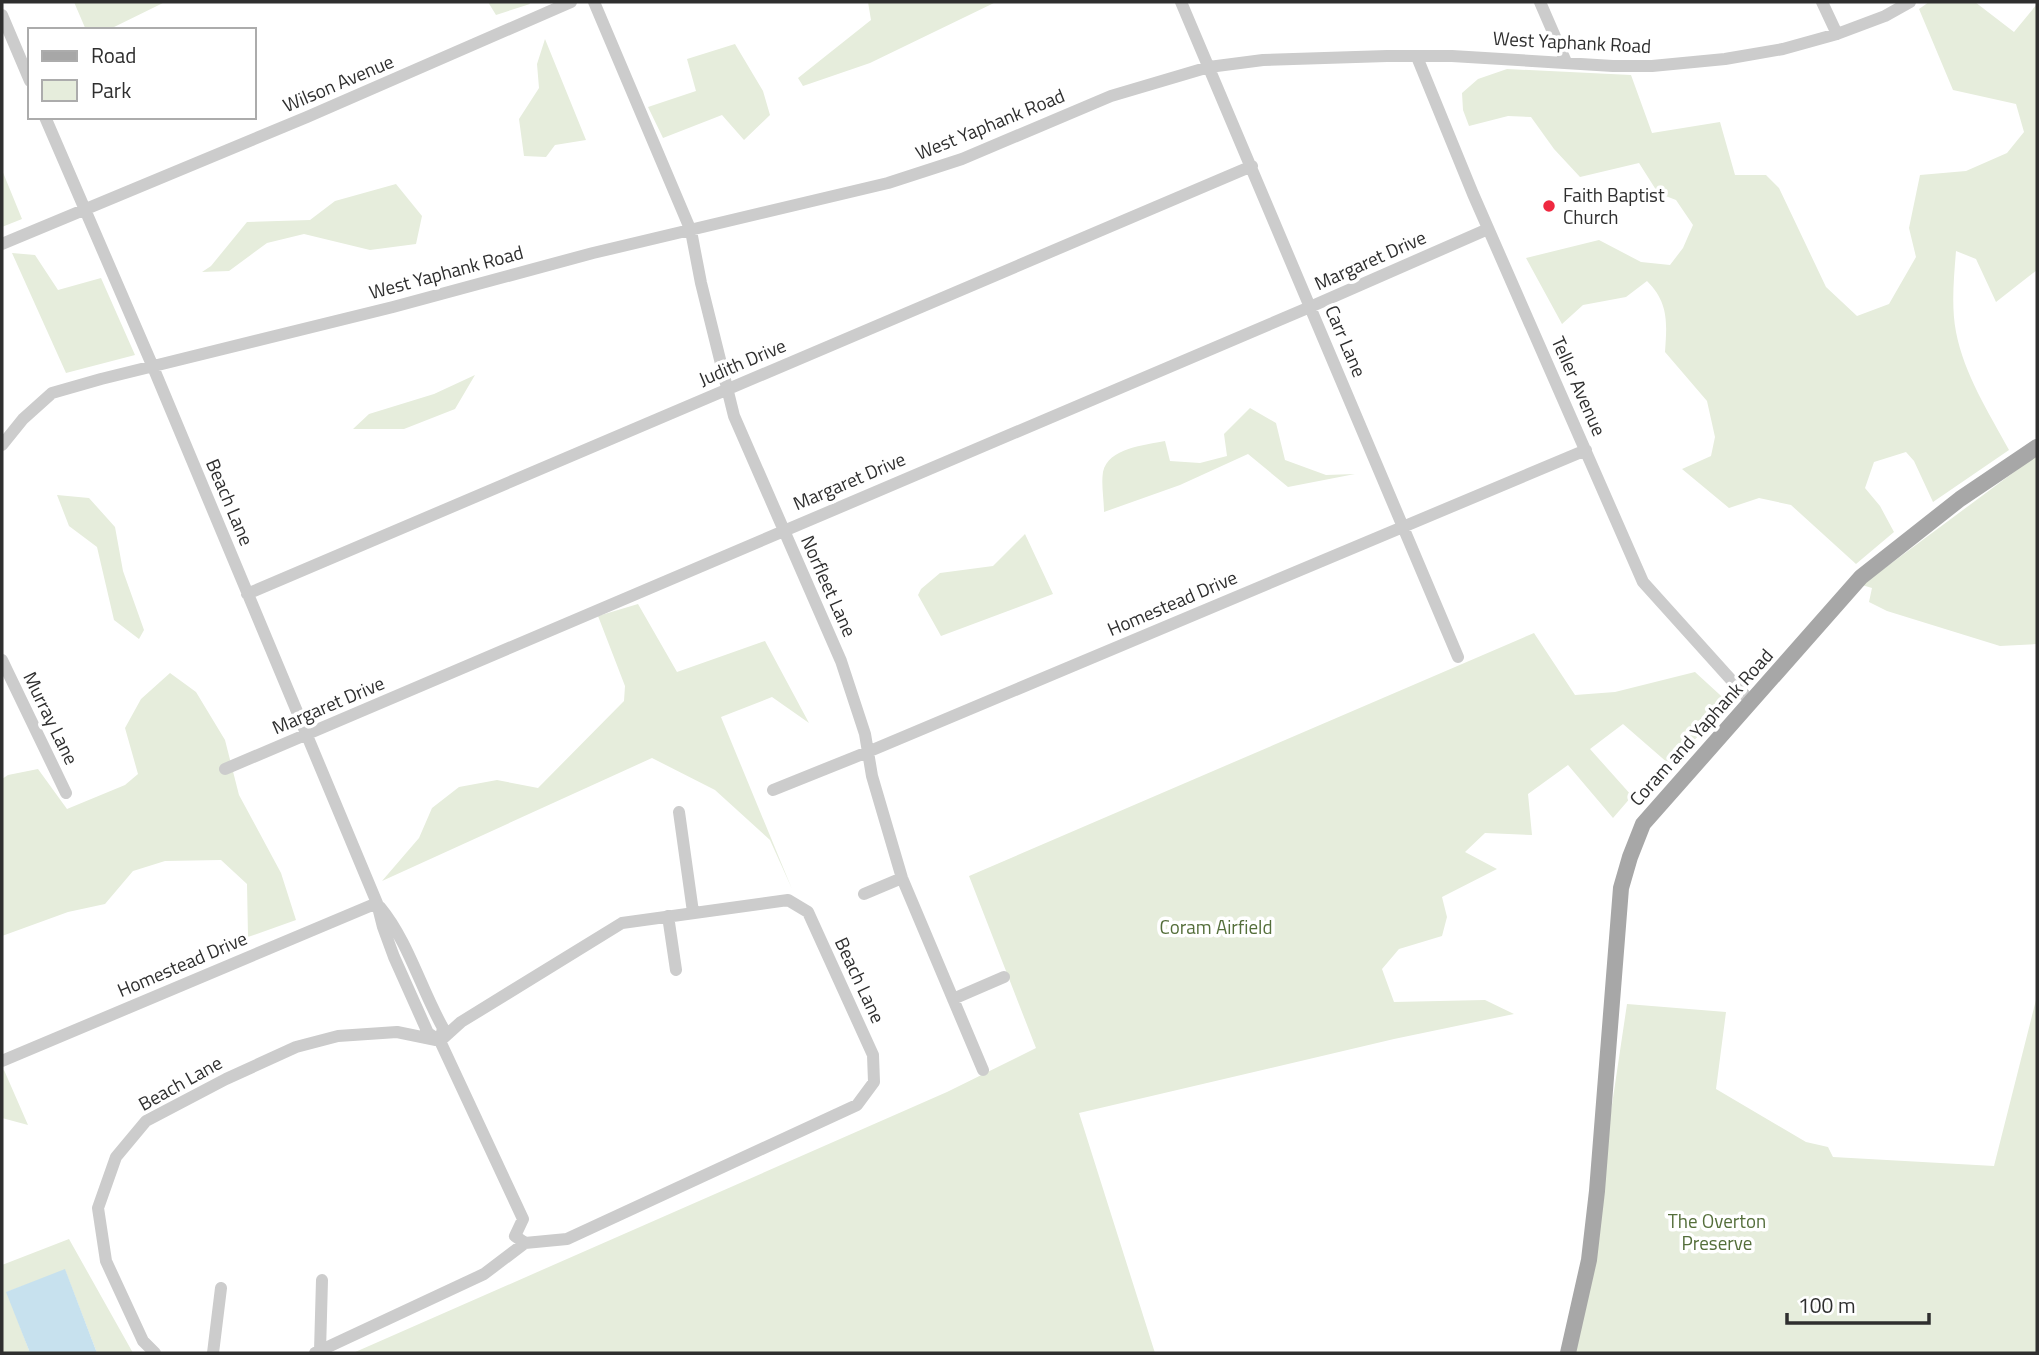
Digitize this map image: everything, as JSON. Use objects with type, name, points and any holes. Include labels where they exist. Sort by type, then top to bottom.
[{"type":"main road","name":"Coram and Yaphank Road","points":[[1568,1353],[1590,1246],[1608,1078],[1621,888],[1643,824],[1861,577],[1960,499],[2037,447]]},
{"type":"street","name":"Wilson Avenue","points":[[2,244],[307,117],[571,2]]},
{"type":"street","name":"Norfleet Lane","points":[[594,2],[691,231],[734,416],[841,661],[870,751],[872,776],[902,878],[982,1070]]},
{"type":"street","name":"Carr Lane","points":[[1181,2],[1458,657]]},
{"type":"street","points":[[1540,2],[1566,62]]},
{"type":"street","points":[[1822,2],[1837,34]]},
{"type":"street","name":"West Yaphank Road","points":[[2,446],[23,419],[52,393],[393,307],[593,253],[888,183],[962,159],[1111,96],[1209,67],[1263,60],[1351,56],[1652,66],[1725,59],[1783,48],[1837,34],[1885,16],[1910,2]]},
{"type":"street","points":[[2,15],[28,76]]},
{"type":"street","name":"Teller Avenue","points":[[1417,57],[1488,229],[1643,582],[1752,703]]},
{"type":"street","name":"Beach Lane","points":[[46,119],[153,367],[377,903],[387,937],[428,1033],[440,1041],[523,1219],[515,1236],[525,1243],[567,1239],[857,1105],[874,1082],[873,1055],[808,912],[789,900],[622,923],[461,1022],[440,1041]]},
{"type":"street","name":"Judith Drive","points":[[247,594],[1252,166]]},
{"type":"street","name":"Margaret Drive","points":[[225,769],[1488,229]]},
{"type":"street","name":"Homestead Drive","points":[[773,790],[1586,450]]},
{"type":"street","name":"Murray Lane","points":[[2,660],[66,793]]},
{"type":"street","points":[[679,812],[693,912]]},
{"type":"street","points":[[864,894],[902,878]]},
{"type":"street","name":"Homestead Drive","points":[[2,1061],[377,903]]},
{"type":"street","points":[[668,916],[676,970]]},
{"type":"street","points":[[953,999],[1004,976]]},
{"type":"street","name":"Beach Lane","points":[[155,1353],[143,1340],[106,1261],[98,1208],[116,1157],[146,1121],[226,1079],[296,1047],[338,1035],[397,1032],[440,1041]]},
{"type":"street","points":[[323,1280],[317,1352],[484,1274],[525,1243]]},
{"type":"street","points":[[213,1353],[221,1287]]},
{"type":"green space","points":[[74,2],[165,2],[112,28],[85,28]]},
{"type":"green space","points":[[488,2],[529,2],[530,4],[496,15]]},
{"type":"green space","points":[[868,2],[996,2],[870,63],[803,86],[798,78],[871,20]]},
{"type":"green space","points":[[1929,2],[1975,2],[2014,32],[2037,4],[2037,270],[1996,302],[1976,259],[1956,251],[1953,292],[1960,348],[1978,393],[2009,450],[1933,502],[1914,461],[1906,452],[1874,462],[1865,488],[1880,506],[1894,532],[1856,564],[1791,505],[1759,498],[1729,508],[1682,469],[1711,456],[1715,437],[1707,401],[1665,352],[1666,323],[1663,305],[1647,281],[1626,297],[1583,305],[1562,324],[1526,258],[1599,240],[1641,262],[1670,265],[1683,248],[1693,225],[1676,200],[1658,193],[1639,163],[1580,177],[1554,149],[1531,117],[1508,116],[1469,126],[1463,110],[1462,93],[1478,79],[1507,69],[1631,75],[1652,133],[1720,122],[1735,175],[1766,175],[1779,188],[1826,287],[1857,316],[1889,304],[1916,257],[1909,228],[1920,175],[1966,171],[2007,153],[2024,132],[2016,104],[1953,90],[1919,9]]},
{"type":"green space","points":[[545,39],[586,140],[555,145],[546,157],[524,156],[519,119],[539,88],[537,64]]},
{"type":"green space","points":[[735,44],[763,91],[770,115],[744,140],[722,115],[663,138],[648,107],[696,91],[687,59]]},
{"type":"green space","points":[[2,170],[22,219],[2,227]]},
{"type":"green space","points":[[396,184],[422,216],[416,244],[370,250],[304,234],[267,243],[229,271],[202,272],[211,266],[247,222],[310,220],[335,201]]},
{"type":"green space","points":[[12,253],[35,255],[58,290],[101,278],[135,355],[66,373]]},
{"type":"green space","points":[[475,375],[455,409],[404,429],[353,429],[369,414],[434,394]]},
{"type":"green space","points":[[1250,408],[1276,423],[1285,460],[1326,475],[1355,474],[1288,487],[1248,454],[1180,485],[1104,512],[1103,472],[1112,458],[1128,449],[1165,441],[1170,461],[1200,463],[1227,456],[1224,434]]},
{"type":"green space","points":[[2037,455],[2037,644],[2000,646],[1887,611],[1869,602],[1872,588],[1862,585]]},
{"type":"green space","points":[[57,495],[89,498],[115,527],[123,571],[144,630],[139,639],[114,620],[97,547],[69,526]]},
{"type":"green space","points":[[1025,534],[1053,594],[941,636],[918,595],[921,589],[940,573],[993,566]]},
{"type":"green space","points":[[638,604],[677,672],[765,641],[809,723],[772,697],[721,717],[792,889],[770,840],[715,790],[652,758],[382,881],[419,838],[432,808],[459,787],[497,780],[538,788],[624,701],[625,686],[598,616]]},
{"type":"green space","name":"Coram Airfield","points":[[1534,633],[1575,695],[1615,692],[1695,672],[1731,705],[1669,764],[1623,724],[1590,749],[1632,796],[1613,818],[1568,765],[1528,794],[1532,835],[1485,833],[1465,852],[1497,869],[1442,897],[1447,917],[1442,936],[1399,949],[1382,969],[1394,1002],[1485,1000],[1514,1014],[1394,1039],[1079,1113],[1155,1353],[353,1353],[947,1092],[1036,1048],[969,876]]},
{"type":"green space","points":[[170,673],[196,692],[225,740],[239,795],[281,873],[296,920],[248,937],[247,884],[221,860],[165,861],[133,871],[105,904],[68,912],[2,936],[2,779],[8,775],[38,769],[67,809],[125,785],[138,774],[125,728],[141,699]]},
{"type":"green space","name":"The Overton Preserve","points":[[2037,996],[2037,1353],[1575,1353],[1627,1004],[1726,1012],[1716,1089],[1806,1142],[1828,1147],[1833,1157],[1994,1166]]},
{"type":"green space","points":[[4,1070],[28,1125],[2,1118]]},
{"type":"green space","points":[[69,1239],[133,1353],[97,1353],[65,1270],[7,1292],[30,1353],[2,1353],[2,1265]]},
{"type":"water","points":[[65,1269],[97,1353],[30,1353],[6,1292]]},
{"type":"place","name":"Faith Baptist Church","points":[[1549,206]]}]
